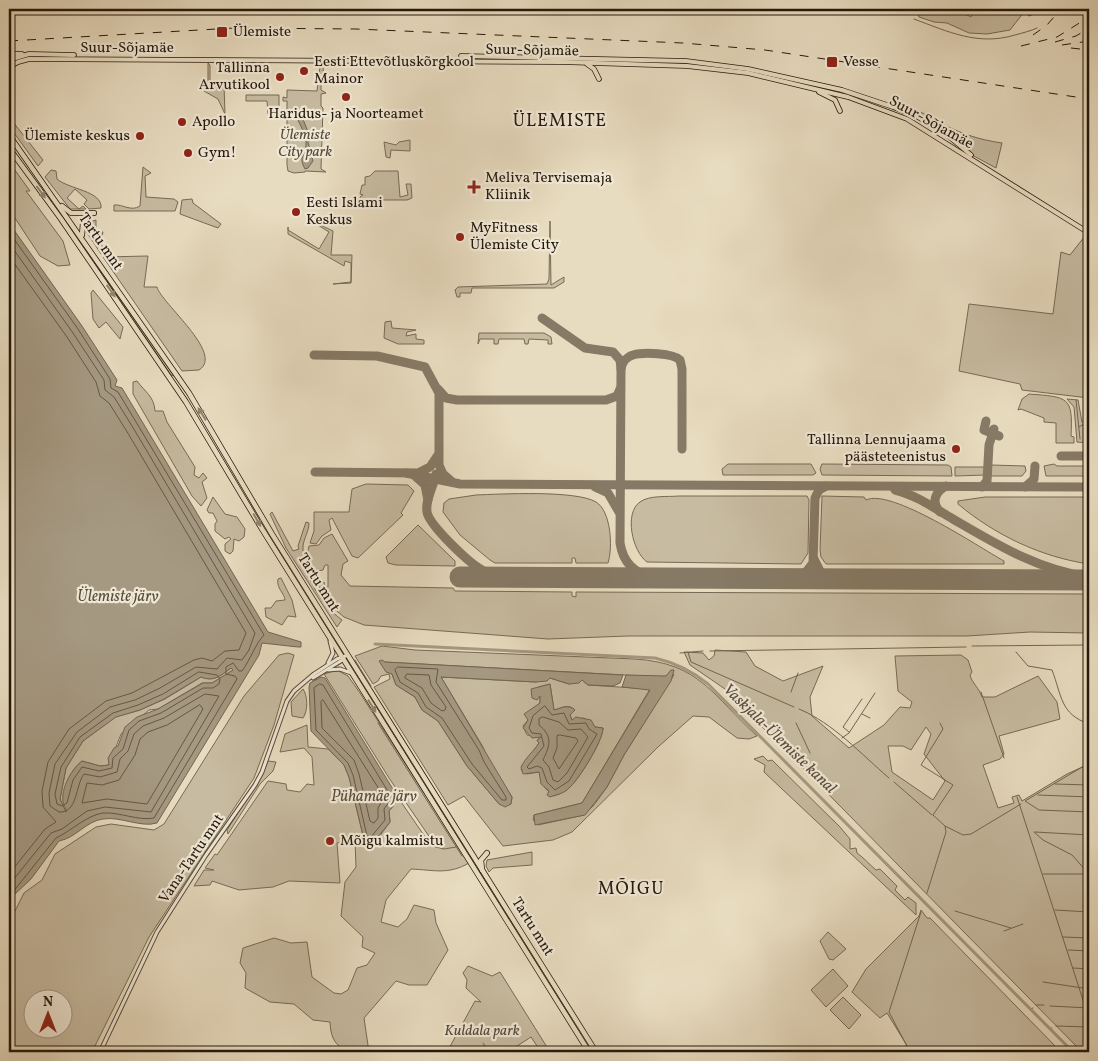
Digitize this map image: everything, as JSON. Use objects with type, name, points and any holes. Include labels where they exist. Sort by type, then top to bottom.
[{"type":"highway","name":"Tartu mnt","points":[[10,137],[72,222],[194,401],[272,534],[596,1052]]},
{"type":"highway","name":"Tartu mnt","points":[[9,148],[69,230],[186,402],[353,675],[589,1052]]},
{"type":"highway","points":[[59,204],[71,212],[92,215],[82,224],[82,237]]},
{"type":"highway","points":[[60,219],[72,222],[69,230]]},
{"type":"highway","points":[[482,871],[481,860],[487,854]]},
{"type":"main road","points":[[9,54],[29,54]]},
{"type":"main road","name":"Suur-Sõjamäe","points":[[9,60],[29,54],[74,55]]},
{"type":"main road","name":"Suur-Sõjamäe","points":[[462,59],[714,68],[748,73],[866,102],[907,119],[1089,233]]},
{"type":"main road","name":"Suur-Sõjamäe","points":[[9,67],[24,60],[462,59],[686,61],[748,69],[866,97],[918,117],[950,138],[978,162]]},
{"type":"main road","points":[[585,63],[594,69],[599,79]]},
{"type":"main road","points":[[815,89],[835,100],[840,111]]},
{"type":"main road","points":[[947,143],[950,138]]},
{"type":"street","points":[[327,666],[332,653],[329,635]]},
{"type":"street","points":[[343,658],[348,655]]},
{"type":"street","name":"Vana-Tartu mnt","points":[[100,1052],[151,943],[206,855],[262,772],[284,706],[291,694],[327,666],[343,658]]},
{"type":"street","name":"Vana-Tartu mnt","points":[[304,683],[343,658]]},
{"type":"street","points":[[325,671],[340,669],[353,675]]},
{"type":"green space","points":[[915,9],[955,9],[971,17],[975,9],[1053,9],[1047,13],[1042,11],[1029,16],[1024,12],[1010,30],[987,34],[969,33],[947,23],[934,22],[919,17]]},
{"type":"green space","points":[[208,63],[210,65],[210,85],[224,85],[225,114],[218,99],[204,91],[208,89]]},
{"type":"green space","name":"Ülemiste City park","points":[[320,67],[323,67],[324,80],[321,82],[321,90],[326,93],[321,94],[321,106],[323,108],[321,169],[326,172],[305,171],[294,173],[288,171],[287,165],[287,101],[283,101],[283,97],[287,98],[287,90],[317,91]]},
{"type":"green space","points":[[246,95],[279,95],[279,115],[268,114],[267,101],[246,101]]},
{"type":"green space","points":[[896,99],[958,131],[985,140],[1002,143],[996,168],[972,155],[950,132],[898,105]]},
{"type":"green space","points":[[9,117],[43,160],[38,166],[9,126]]},
{"type":"green space","points":[[410,140],[410,151],[391,150],[390,158],[386,157],[384,142],[396,145],[399,142]]},
{"type":"green space","points":[[9,162],[30,191],[26,191],[63,241],[70,265],[58,266],[40,256],[9,209]]},
{"type":"green space","points":[[143,167],[151,173],[145,176],[146,197],[174,199],[178,202],[175,211],[114,211],[114,205],[130,208],[140,206]]},
{"type":"green space","points":[[51,170],[56,171],[57,179],[97,198],[101,208],[89,209],[84,204],[87,200],[75,189],[67,198],[79,209],[70,209],[45,177]]},
{"type":"green space","points":[[375,171],[398,171],[400,197],[408,195],[406,184],[411,184],[412,198],[407,200],[361,200],[360,197],[363,195],[360,194],[362,185],[365,185],[365,177],[370,176]]},
{"type":"green space","points":[[192,199],[193,203],[221,224],[218,228],[180,214],[182,200]]},
{"type":"green space","points":[[308,219],[333,231],[331,255],[352,255],[351,283],[333,284],[351,282],[351,263],[345,261],[344,266],[288,234],[288,230],[319,249],[329,232]]},
{"type":"green space","points":[[96,220],[96,231],[103,232],[100,243],[107,252],[101,254],[86,231],[90,222]]},
{"type":"green space","points":[[550,221],[551,285],[564,277],[564,282],[554,288],[472,288],[471,293],[460,293],[460,297],[457,297],[455,290],[458,287],[547,284],[549,279]]},
{"type":"green space","points":[[72,229],[174,376],[171,375]]},
{"type":"green space","points":[[1085,236],[1089,239],[1089,398],[1022,390],[1020,384],[959,371],[969,304],[1053,314],[1061,252],[1070,255]]},
{"type":"green space","points":[[148,256],[144,287],[157,287],[161,295],[198,341],[204,353],[205,362],[199,370],[182,371],[103,257]]},
{"type":"green space","points":[[93,290],[123,327],[120,339],[106,322],[99,328],[93,319],[91,293]]},
{"type":"green space","points":[[391,321],[392,328],[416,330],[407,332],[406,336],[416,334],[416,339],[424,340],[424,344],[398,344],[384,338],[385,322]]},
{"type":"green space","points":[[479,333],[544,333],[551,337],[552,344],[548,344],[548,340],[529,339],[528,344],[525,344],[524,339],[499,339],[498,344],[494,344],[494,339],[480,339],[478,344]]},
{"type":"green space","points":[[137,381],[151,398],[155,411],[163,411],[167,422],[195,467],[194,475],[199,478],[203,473],[207,478],[202,482],[207,498],[201,506],[192,496],[133,394],[133,382]]},
{"type":"green space","points":[[1029,394],[1053,396],[1066,402],[1071,413],[1071,436],[1074,437],[1074,443],[1056,443],[1056,423],[1044,422],[1044,418],[1021,409],[1018,410],[1022,399]]},
{"type":"green space","points":[[1067,399],[1078,400],[1082,422],[1089,418],[1089,443],[1077,442],[1074,407]]},
{"type":"green space","points":[[728,464],[811,464],[816,473],[813,475],[723,475],[722,469]]},
{"type":"green space","points":[[822,464],[948,465],[951,467],[952,476],[822,475],[820,469]]},
{"type":"green space","points":[[1054,464],[1057,466],[1089,466],[1089,476],[1046,476],[1044,466]]},
{"type":"green space","points":[[991,465],[1025,466],[1026,471],[1022,476],[991,476]]},
{"type":"green space","points":[[955,467],[985,467],[985,475],[955,476]]},
{"type":"green space","points":[[366,484],[408,485],[414,491],[401,513],[403,515],[358,558],[352,556],[332,518],[329,520],[331,530],[322,536],[316,544],[310,543],[314,531],[314,512],[349,512],[352,489]]},
{"type":"green space","points":[[556,494],[586,498],[596,502],[605,513],[610,530],[610,556],[608,563],[576,563],[575,558],[572,558],[572,563],[495,563],[460,535],[443,512],[444,503],[449,499],[476,495]]},
{"type":"green space","points":[[679,496],[807,496],[809,500],[808,553],[801,564],[647,562],[637,550],[632,532],[632,514],[635,507],[648,498]]},
{"type":"green space","points":[[822,496],[864,497],[866,500],[878,499],[894,502],[934,520],[1004,561],[1004,564],[826,564],[821,557],[820,550]]},
{"type":"green space","points":[[213,497],[225,514],[237,517],[245,529],[244,537],[239,541],[234,539],[233,551],[230,554],[225,551],[225,544],[231,539],[229,537],[225,539],[215,531],[217,521],[213,513],[209,513],[207,510]]},
{"type":"green space","points":[[985,497],[1089,497],[1089,564],[1053,556],[1019,543],[987,525],[958,504],[958,501]]},
{"type":"green space","points":[[272,512],[293,551],[299,549],[298,546],[306,522],[309,523],[304,540],[303,556],[309,577],[320,597],[342,620],[337,627],[286,548],[270,514]]},
{"type":"green space","points":[[418,525],[455,561],[455,566],[396,565],[388,563],[386,557]]},
{"type":"green space","points":[[332,534],[348,561],[343,564],[341,575],[350,586],[453,588],[455,591],[572,592],[572,596],[576,597],[576,592],[1089,594],[1089,633],[1030,632],[967,636],[628,636],[548,639],[364,625],[344,617],[332,607],[332,601],[327,601],[317,583],[324,582],[325,587],[328,587],[328,565],[325,565],[323,570],[312,572],[306,560],[309,546],[319,545],[324,538]]},
{"type":"green space","points":[[281,578],[292,600],[296,617],[288,616],[282,625],[266,617],[265,608],[271,608],[276,601],[285,600],[278,585],[278,579]]},
{"type":"green space","points":[[382,646],[415,650],[635,659],[657,662],[675,667],[704,684],[757,736],[749,739],[737,738],[709,717],[693,716],[658,747],[572,832],[553,840],[503,846],[464,796],[448,805],[374,687],[390,679],[389,674],[381,676],[373,684],[355,656]],"holes":[[[381,663],[662,677],[670,672],[674,675],[624,755],[607,787],[594,805],[584,815],[538,825],[533,820],[534,815],[582,803],[650,689],[588,685],[582,680],[569,684],[550,678],[536,682],[441,677],[483,747],[488,760],[512,797],[511,804],[499,804],[467,766],[438,721],[422,710],[415,697],[396,685],[392,674]],[[550,684],[554,710],[570,707],[575,710],[570,715],[572,720],[584,718],[595,727],[603,728],[595,751],[578,778],[568,789],[554,796],[545,788],[539,772],[527,774],[521,770],[539,743],[537,740],[541,737],[527,735],[523,726],[528,720],[529,713],[540,703],[540,696],[537,699],[538,687]]]},
{"type":"green space","points":[[715,650],[746,652],[755,666],[783,681],[823,666],[810,697],[812,716],[849,748],[884,725],[900,707],[910,708],[912,702],[898,691],[895,656],[961,655],[968,660],[972,672],[971,678],[982,697],[995,697],[1038,676],[1057,702],[1060,719],[999,736],[1004,754],[1000,759],[983,765],[998,808],[1014,803],[1012,797],[1019,795],[1022,801],[1067,774],[1089,764],[1089,1052],[1082,1052],[725,689],[690,665],[684,652],[703,653],[709,660],[714,656]],"holes":[[[926,727],[931,734],[924,754],[945,781],[933,800],[892,772],[888,746],[903,746],[911,750]]]},
{"type":"green space","points":[[288,653],[294,655],[274,725],[254,778],[149,937],[92,1052],[9,1052],[9,923],[24,893],[42,880],[55,854],[96,827],[111,824],[154,830],[164,824],[244,696],[279,655]]},
{"type":"green space","points":[[231,668],[234,670],[212,683],[202,683],[158,709],[149,710],[121,734],[109,765],[100,766],[82,761],[75,768],[69,780],[66,813],[60,799],[66,768],[83,741],[115,717],[140,710],[165,699],[201,677],[210,679],[220,676]]},
{"type":"green space","points":[[337,670],[348,676],[360,693],[469,863],[448,870],[411,869],[386,900],[381,922],[398,927],[407,919],[414,905],[434,910],[436,923],[448,950],[427,985],[409,985],[396,981],[364,1018],[369,1052],[346,1050],[341,1047],[333,1038],[330,1022],[313,1020],[294,1004],[270,1002],[245,988],[246,973],[240,963],[243,948],[274,938],[291,943],[307,942],[312,977],[334,993],[341,994],[348,990],[357,968],[367,965],[375,953],[362,947],[363,937],[341,916],[345,882],[356,867],[355,841],[337,843],[340,883],[289,881],[273,887],[239,890],[212,881],[210,885],[194,886],[204,870],[214,870],[205,868],[215,854],[217,855],[268,781],[286,784],[287,790],[300,792],[307,784],[314,785],[312,757],[304,748],[280,752],[285,734],[307,725],[308,747],[328,749],[344,765],[349,777],[366,848],[376,841],[390,822],[389,811],[399,799],[430,844],[435,845],[389,778],[324,674]]},
{"type":"green space","points":[[303,689],[307,699],[305,715],[303,718],[292,716],[291,702]]},
{"type":"green space","points":[[763,756],[768,761],[772,760],[840,827],[850,839],[850,849],[856,848],[857,853],[876,870],[880,869],[897,886],[895,890],[905,900],[908,897],[916,903],[916,915],[764,772],[765,765],[754,759]]},
{"type":"green space","points":[[268,761],[276,762],[273,771],[260,784],[228,834],[227,830],[259,781]]},
{"type":"green space","points":[[532,852],[532,865],[493,868],[489,872],[486,866],[487,860]]},
{"type":"green space","points":[[921,910],[1061,1052],[911,1052],[887,1013],[880,1018],[852,992],[866,969],[919,916]]},
{"type":"green space","points":[[828,932],[846,949],[833,960],[829,959],[820,941]]},
{"type":"green space","name":"Kuldala park","points":[[468,966],[492,976],[500,972],[550,1052],[541,1052],[531,1037],[514,1048],[517,1052],[512,1049],[514,1052],[447,1052],[475,1001],[481,1002],[466,988],[467,980],[463,973]]},
{"type":"green space","points":[[833,969],[848,986],[826,1007],[811,990]]},
{"type":"green space","points":[[843,997],[861,1015],[849,1029],[830,1010]]},
{"type":"water","points":[[301,114],[310,137],[308,142],[313,161],[305,169],[302,159],[306,146],[305,138],[296,116]]},
{"type":"water","name":"Ülemiste järv","points":[[9,223],[82,326],[117,380],[115,386],[122,388],[268,632],[301,642],[301,647],[262,643],[259,655],[157,823],[144,824],[116,819],[97,820],[71,837],[59,841],[31,879],[14,895],[9,914]],"holes":[[[231,668],[233,670],[212,683],[203,683],[158,709],[137,717],[125,727],[118,746],[114,748],[108,758],[109,765],[100,766],[82,761],[65,785],[63,802],[66,812],[60,799],[66,768],[83,741],[116,717],[140,710],[164,699],[201,677],[210,679],[220,676]]]},
{"type":"water","points":[[379,661],[385,662],[623,675],[620,683],[613,686],[588,685],[582,680],[579,683],[569,684],[550,678],[547,681],[536,682],[441,677],[512,797],[511,804],[505,807],[499,804],[467,766],[438,721],[422,710],[415,697],[396,685],[392,674],[386,672]]},
{"type":"water","points":[[671,670],[674,670],[671,681],[624,755],[607,787],[585,815],[535,825],[534,815],[582,803],[650,690],[622,687],[626,675],[666,676]]},
{"type":"water","name":"Pühamäe järv","points":[[321,677],[325,678],[399,799],[389,811],[390,822],[369,848],[366,848],[349,777],[344,765],[311,731],[309,687],[310,683]]},
{"type":"water","points":[[550,684],[554,710],[570,707],[575,710],[570,715],[572,720],[576,717],[591,720],[595,727],[603,728],[595,751],[578,778],[566,791],[550,797],[547,795],[549,791],[541,784],[539,772],[523,774],[521,767],[539,743],[537,740],[541,737],[532,738],[523,728],[528,720],[524,714],[540,703],[540,696],[537,700],[532,698],[531,689]]},
{"type":"waterway","points":[[887,9],[892,9]]},
{"type":"waterway","points":[[914,19],[952,33],[989,39],[1023,33],[1037,28]]},
{"type":"waterway","points":[[1076,400],[1080,439]]},
{"type":"waterway","points":[[1079,427],[1089,421]]},
{"type":"waterway","name":"Vaskjala-Ülemiste kanal","points":[[375,644],[655,658],[690,671],[708,684],[1073,1052]]},
{"type":"waterway","points":[[972,646],[1089,645]]},
{"type":"waterway","points":[[710,651],[966,647]]},
{"type":"waterway","points":[[680,653],[703,651]]},
{"type":"waterway","points":[[688,652],[691,662],[794,707]]},
{"type":"waterway","points":[[1016,652],[1028,666],[1052,670],[1060,696],[1067,709],[1079,720],[1089,724]]},
{"type":"waterway","points":[[355,660],[371,686]]},
{"type":"waterway","points":[[791,692],[798,673]]},
{"type":"waterway","points":[[372,689],[457,825]]},
{"type":"waterway","points":[[981,692],[1004,758]]},
{"type":"waterway","points":[[842,738],[849,733],[875,693]]},
{"type":"waterway","points":[[849,732],[843,727],[862,699]]},
{"type":"waterway","points":[[799,709],[835,731],[889,778]]},
{"type":"waterway","points":[[862,714],[870,718]]},
{"type":"waterway","points":[[378,723],[462,856]]},
{"type":"waterway","points":[[796,723],[810,753]]},
{"type":"waterway","points":[[927,893],[946,832],[945,826],[933,815],[953,785],[921,765],[943,729],[940,723]]},
{"type":"waterway","points":[[1089,763],[1025,801],[1039,810],[1089,812]]},
{"type":"waterway","points":[[894,782],[932,815]]},
{"type":"waterway","points":[[1055,784],[1089,785]]},
{"type":"waterway","points":[[1038,795],[1089,797]]},
{"type":"waterway","points":[[1017,797],[1084,1003]]},
{"type":"waterway","points":[[945,826],[963,835],[971,834],[1021,804]]},
{"type":"waterway","points":[[1034,832],[1043,840],[1072,855],[1089,874]]},
{"type":"waterway","points":[[1035,832],[1089,835]]},
{"type":"waterway","points":[[432,846],[444,849],[456,847]]},
{"type":"waterway","points":[[1043,874],[1084,874]]},
{"type":"waterway","points":[[1055,910],[1089,912]]},
{"type":"waterway","points":[[955,911],[1011,928]]},
{"type":"waterway","points":[[910,1052],[889,1012],[921,912]]},
{"type":"waterway","points":[[1004,931],[1023,924]]},
{"type":"waterway","points":[[1063,937],[1089,938]]},
{"type":"waterway","points":[[1068,950],[1089,951]]},
{"type":"waterway","points":[[1073,968],[1089,969]]},
{"type":"waterway","points":[[1043,982],[1089,989]]},
{"type":"waterway","points":[[1036,1005],[1044,1005]]},
{"type":"waterway","points":[[1050,1006],[1089,1008]]},
{"type":"waterway","points":[[1056,1026],[1089,1027]]},
{"type":"waterway","points":[[483,1043],[489,1052]]},
{"type":"waterway","points":[[1077,1047],[1089,1047]]},
{"type":"taxiway","points":[[542,318],[585,348],[613,352],[620,360],[621,369]]},
{"type":"taxiway","points":[[654,578],[641,574],[627,562],[620,543],[621,369],[628,357],[638,354],[658,354],[680,360],[682,369],[682,449]]},
{"type":"taxiway","points":[[314,355],[377,356],[425,367],[439,393],[439,465],[443,474],[451,481]]},
{"type":"taxiway","points":[[438,389],[446,398],[457,400],[606,400],[617,396],[620,389]]},
{"type":"taxiway","points":[[986,421],[984,430],[999,436]]},
{"type":"taxiway","points":[[982,487],[987,481],[989,445],[994,429]]},
{"type":"taxiway","points":[[315,472],[418,473],[430,467],[438,455]]},
{"type":"taxiway","points":[[1061,456],[1089,456]]},
{"type":"taxiway","points":[[1025,487],[1034,479],[1035,466]]},
{"type":"taxiway","points":[[406,473],[460,484],[1089,487]]},
{"type":"taxiway","points":[[436,474],[427,502],[429,518],[450,543],[468,560],[484,571],[503,577]]},
{"type":"taxiway","points":[[415,476],[425,485],[428,500]]},
{"type":"taxiway","points":[[794,578],[803,576],[813,563],[815,498],[819,490],[826,486]]},
{"type":"taxiway","points":[[940,512],[935,501],[939,491],[946,486]]},
{"type":"taxiway","points":[[595,487],[608,493],[619,512]]},
{"type":"taxiway","points":[[895,490],[925,502],[985,538],[1018,555],[1070,574],[1089,577]]},
{"type":"taxiway","points":[[814,559],[821,573],[832,578]]},
{"type":"runway","points":[[460,577],[1089,580]]},
{"type":"railway","points":[[1033,35],[1047,25],[1061,9]]},
{"type":"railway","points":[[1021,46],[1057,37],[1089,17]]},
{"type":"railway","points":[[9,41],[234,28],[356,29],[683,43],[765,50],[1089,99]]},
{"type":"railway","points":[[1055,42],[1076,36],[1089,28]]},
{"type":"railway","points":[[1062,45],[1089,41]]},
{"type":"railway","points":[[1071,48],[1089,50]]},
{"type":"place","name":"Ülemiste","points":[[222,32]]},
{"type":"place","name":"Vesse","points":[[832,62]]},
{"type":"place","name":"Eesti Ettevõtluskõrgkool Mainor","points":[[304,71]]},
{"type":"place","name":"Tallinna Arvutikool","points":[[280,77]]},
{"type":"place","name":"Haridus- ja Noorteamet","points":[[346,97]]},
{"type":"place","name":"Apollo","points":[[182,122]]},
{"type":"place","name":"Ülemiste keskus","points":[[140,136]]},
{"type":"place","name":"Gym!","points":[[188,153]]},
{"type":"place","name":"Meliva Tervisemaja Kliinik","points":[[474,187]]},
{"type":"place","name":"Eesti Islami Keskus","points":[[296,212]]},
{"type":"place","name":"MyFitness Ülemiste City","points":[[460,237]]},
{"type":"place","name":"Tallinna Lennujaama päästeteenistus","points":[[956,449]]},
{"type":"place","name":"Mõigu kalmistu","points":[[330,841]]},
{"type":"district","name":"ÜLEMISTE","points":[[560,121]]},
{"type":"district","name":"MÕIGU","points":[[631,889]]}]
